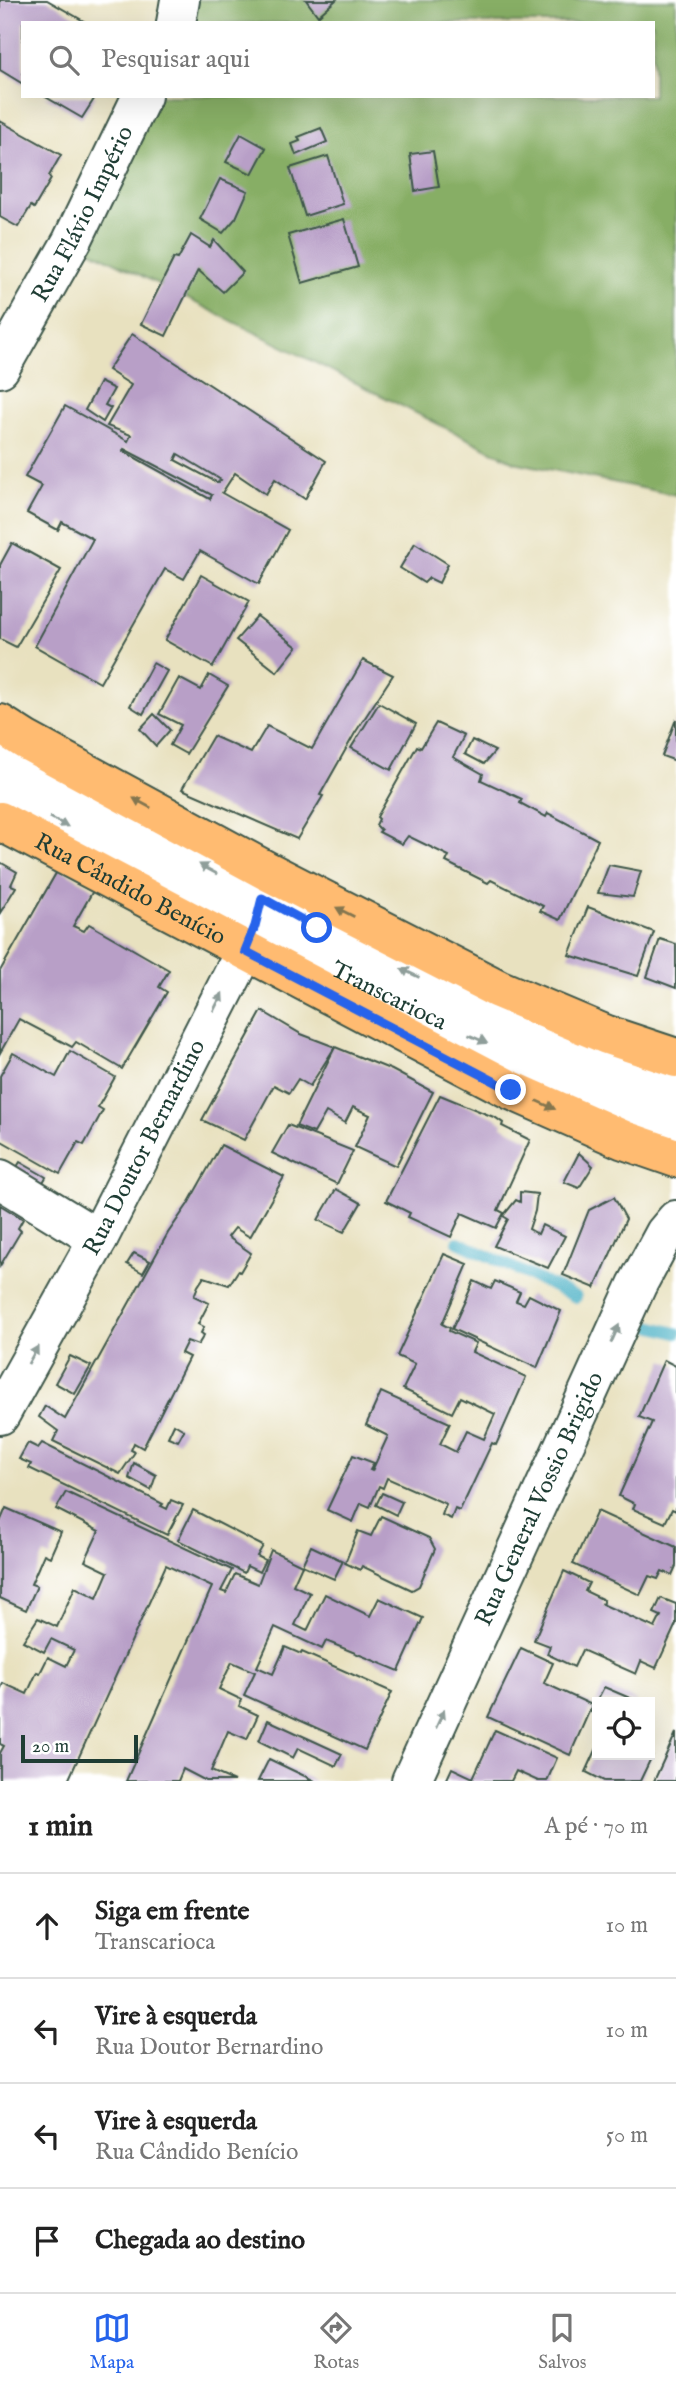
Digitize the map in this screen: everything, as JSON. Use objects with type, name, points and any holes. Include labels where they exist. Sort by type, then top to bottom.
[{"type":"main road","name":"Rua Cândido Benício","points":[[0,724],[257,911],[511,1090],[624,1140],[676,1158]]},
{"type":"main road","name":"Rua Cândido Benício","points":[[0,821],[257,911],[498,989],[607,1035],[676,1059]]},
{"type":"street","name":"Rua Flávio Império","points":[[0,368],[72,241],[141,98]]},
{"type":"street","name":"Transcarioca","points":[[0,753],[257,911],[304,955],[439,1021],[635,1110],[676,1123]]},
{"type":"street","name":"Transcarioca","points":[[0,788],[48,816],[257,911],[317,928],[496,1015],[676,1086]]},
{"type":"street","name":"Rua Doutor Bernardino","points":[[0,1415],[98,1238],[257,911]]},
{"type":"street","points":[[0,1179],[98,1238]]},
{"type":"street","name":"Rua General Vossio Brigido","points":[[411,1781],[637,1285],[665,1233],[676,1220]]},
{"type":"green space","points":[[176,0],[676,0],[676,495],[514,462],[72,241],[133,98],[655,98],[655,21],[167,21]]},
{"type":"building","points":[[0,0],[47,0],[84,21],[21,21],[21,83],[0,70]]},
{"type":"building","points":[[306,0],[336,0],[318,16]]},
{"type":"building","points":[[47,98],[95,98],[82,118]]},
{"type":"building","points":[[0,121],[61,155],[34,208],[31,206],[18,227],[0,217]]},
{"type":"building","points":[[321,128],[327,142],[296,155],[292,144],[300,141],[298,137]]},
{"type":"building","points":[[241,134],[266,148],[252,174],[226,162]]},
{"type":"building","points":[[433,151],[439,187],[415,191],[410,154]]},
{"type":"building","points":[[328,156],[343,204],[305,216],[290,168]]},
{"type":"building","points":[[220,179],[248,191],[236,218],[223,233],[200,219]]},
{"type":"building","points":[[344,219],[358,267],[302,283],[288,235]]},
{"type":"building","points":[[191,235],[210,247],[214,240],[243,272],[223,292],[198,270],[166,336],[141,324],[174,258],[178,259]]},
{"type":"building","points":[[132,334],[326,461],[305,499],[275,479],[266,494],[235,473],[222,493],[288,530],[259,584],[200,551],[184,579],[165,569],[100,683],[35,646],[93,539],[62,522],[58,530],[27,513],[42,486],[25,477],[65,406],[128,441],[131,435],[107,426],[131,385],[108,370]],"holes":[[[124,449],[212,495],[210,499],[123,451]],[[178,454],[221,480],[218,483],[175,460]]]},
{"type":"building","points":[[100,382],[114,389],[105,405],[111,408],[103,422],[85,410]]},
{"type":"building","points":[[12,543],[61,570],[16,647],[0,639],[0,565]]},
{"type":"building","points":[[415,543],[448,564],[439,583],[429,578],[424,583],[400,568]]},
{"type":"building","points":[[201,575],[249,602],[213,667],[165,640]]},
{"type":"building","points":[[257,616],[297,647],[277,672],[236,640]]},
{"type":"building","points":[[363,660],[393,675],[355,733],[320,795],[323,796],[297,839],[182,789],[213,736],[251,753],[267,726],[312,749]]},
{"type":"building","points":[[153,663],[167,671],[143,714],[130,706]]},
{"type":"building","points":[[209,675],[228,686],[186,754],[170,745],[181,725],[159,714],[179,678],[201,690]]},
{"type":"building","points":[[379,703],[416,724],[391,770],[351,748]]},
{"type":"building","points":[[154,714],[170,730],[156,746],[140,729]]},
{"type":"building","points":[[676,719],[676,761],[662,756]]},
{"type":"building","points":[[436,723],[464,736],[453,757],[483,774],[481,780],[522,799],[520,803],[546,817],[548,813],[598,840],[560,920],[540,911],[543,906],[491,880],[488,883],[446,862],[449,856],[408,836],[402,844],[379,832],[381,830],[376,825],[379,819],[377,817],[417,746],[421,748]]},
{"type":"building","points":[[472,740],[495,751],[484,764],[465,754]]},
{"type":"building","points":[[0,862],[17,872],[11,885],[16,887],[0,913]]},
{"type":"building","points":[[609,865],[641,871],[633,897],[598,893]]},
{"type":"building","points":[[59,868],[94,889],[73,926],[84,931],[89,924],[169,970],[159,987],[167,992],[122,1069],[76,1042],[72,1047],[19,1019],[0,1053],[0,971]]},
{"type":"building","points":[[588,907],[654,932],[638,976],[569,955]]},
{"type":"building","points":[[660,939],[676,944],[676,988],[647,977]]},
{"type":"building","points":[[262,1011],[301,1034],[335,1047],[310,1086],[298,1079],[289,1093],[274,1085],[244,1140],[202,1120]]},
{"type":"building","points":[[335,1047],[392,1070],[433,1092],[396,1166],[355,1147],[370,1115],[353,1107],[345,1123],[326,1112],[314,1133],[296,1126]]},
{"type":"building","points":[[70,1051],[115,1077],[98,1107],[103,1110],[84,1145],[78,1142],[60,1174],[0,1140],[0,1076],[13,1053],[56,1077]]},
{"type":"building","points":[[440,1095],[496,1118],[503,1123],[502,1126],[530,1140],[498,1210],[504,1213],[496,1228],[462,1213],[451,1237],[408,1217],[410,1213],[386,1201]]},
{"type":"building","points":[[288,1125],[353,1151],[337,1184],[272,1153]]},
{"type":"building","points":[[221,1145],[284,1177],[250,1237],[235,1228],[228,1237],[251,1253],[240,1272],[238,1271],[229,1285],[204,1277],[198,1286],[194,1296],[209,1303],[198,1324],[204,1327],[201,1333],[204,1335],[198,1345],[187,1341],[181,1353],[189,1357],[143,1448],[134,1443],[131,1450],[135,1452],[120,1474],[53,1441],[58,1431],[39,1417],[45,1406],[65,1419],[168,1233],[188,1204]]},
{"type":"building","points":[[579,1153],[593,1166],[579,1188],[564,1182]]},
{"type":"building","points":[[20,1162],[46,1177],[38,1191],[12,1175]]},
{"type":"building","points":[[336,1189],[361,1203],[344,1232],[318,1220]]},
{"type":"building","points":[[520,1192],[537,1194],[529,1229],[538,1234],[542,1225],[565,1236],[548,1268],[494,1246],[508,1219],[503,1216],[516,1200],[520,1202]]},
{"type":"building","points":[[614,1197],[626,1219],[595,1288],[563,1275],[589,1210]]},
{"type":"building","points":[[0,1205],[23,1219],[18,1228],[21,1231],[0,1266]]},
{"type":"building","points":[[134,1253],[150,1261],[143,1273],[127,1264]]},
{"type":"building","points":[[444,1254],[468,1264],[442,1324],[450,1328],[449,1331],[476,1343],[472,1352],[526,1377],[496,1445],[492,1443],[460,1511],[455,1509],[451,1519],[442,1515],[446,1504],[387,1478],[383,1488],[379,1486],[370,1507],[361,1503],[353,1522],[327,1510],[353,1455],[374,1463],[370,1470],[372,1471],[388,1436],[366,1425],[381,1392],[450,1423],[440,1444],[456,1452],[466,1431],[484,1439],[495,1414],[460,1397],[452,1413],[403,1389],[415,1364],[397,1356]]},
{"type":"building","points":[[474,1281],[491,1289],[495,1281],[520,1292],[516,1301],[524,1304],[529,1295],[561,1311],[537,1368],[452,1329]]},
{"type":"building","points":[[70,1356],[91,1366],[75,1394],[55,1383]]},
{"type":"building","points":[[664,1360],[676,1366],[676,1511],[672,1509],[665,1523],[633,1509],[635,1504],[619,1496],[652,1422],[639,1417]]},
{"type":"building","points":[[174,1424],[184,1430],[178,1441],[168,1437]]},
{"type":"building","points":[[28,1443],[38,1448],[42,1443],[163,1504],[161,1506],[167,1509],[171,1500],[183,1505],[167,1535],[29,1468],[31,1464],[19,1459]]},
{"type":"building","points":[[134,1463],[156,1475],[151,1490],[129,1478]]},
{"type":"building","points":[[66,1492],[232,1570],[221,1591],[226,1593],[235,1574],[258,1584],[271,1550],[302,1565],[293,1585],[310,1593],[295,1625],[307,1631],[325,1594],[370,1616],[379,1598],[423,1618],[399,1671],[326,1641],[322,1649],[275,1627],[257,1667],[273,1674],[285,1647],[392,1692],[365,1750],[244,1695],[255,1672],[232,1662],[219,1689],[242,1700],[239,1706],[258,1715],[247,1739],[228,1731],[211,1771],[234,1781],[206,1781],[183,1769],[178,1781],[126,1781],[212,1587],[166,1565],[68,1781],[0,1781],[0,1753],[4,1746],[0,1744],[0,1691],[3,1683],[27,1694],[37,1672],[40,1673],[48,1657],[66,1666],[74,1650],[51,1639],[44,1652],[23,1641],[38,1618],[57,1627],[75,1587],[97,1598],[108,1572],[85,1561],[99,1531],[56,1509]]},
{"type":"building","points":[[382,1493],[402,1502],[396,1515],[376,1505]]},
{"type":"building","points":[[6,1508],[61,1532],[50,1557],[44,1554],[31,1584],[37,1586],[26,1610],[0,1598],[0,1522]]},
{"type":"building","points":[[193,1510],[263,1546],[257,1556],[265,1560],[259,1572],[247,1566],[244,1573],[178,1540]]},
{"type":"building","points":[[597,1511],[676,1547],[676,1566],[672,1575],[662,1571],[658,1579],[649,1576],[640,1595],[573,1564]]},
{"type":"building","points":[[381,1516],[429,1538],[435,1549],[419,1586],[412,1590],[362,1566],[360,1570],[345,1563],[358,1531],[371,1536]]},
{"type":"building","points":[[311,1546],[343,1561],[334,1579],[302,1565]]},
{"type":"building","points":[[564,1571],[589,1583],[585,1591],[604,1600],[602,1604],[655,1628],[661,1616],[654,1613],[661,1598],[676,1604],[676,1624],[656,1668],[641,1661],[636,1674],[582,1650],[574,1667],[547,1654],[550,1646],[534,1640]]},
{"type":"building","points":[[521,1648],[553,1663],[544,1683],[592,1705],[570,1755],[488,1717]]},
{"type":"building","points":[[604,1687],[627,1697],[599,1697]]},
{"type":"building","points":[[268,1720],[342,1754],[336,1766],[298,1748],[293,1758],[259,1741]]},
{"type":"building","points":[[495,1730],[557,1758],[547,1781],[538,1781],[516,1771],[511,1781],[446,1781],[452,1768],[473,1778]]},
{"type":"building","points":[[676,1733],[676,1781],[654,1781]]},
{"type":"building","points":[[269,1759],[315,1781],[258,1781]]},
{"type":"building","points":[[592,1759],[650,1760],[640,1781],[604,1781],[586,1772]]},
{"type":"waterway","points":[[458,1242],[576,1297]]},
{"type":"waterway","points":[[650,1326],[676,1333]]},
{"type":"route","points":[[317,928],[262,898],[245,951],[511,1090]]}]
